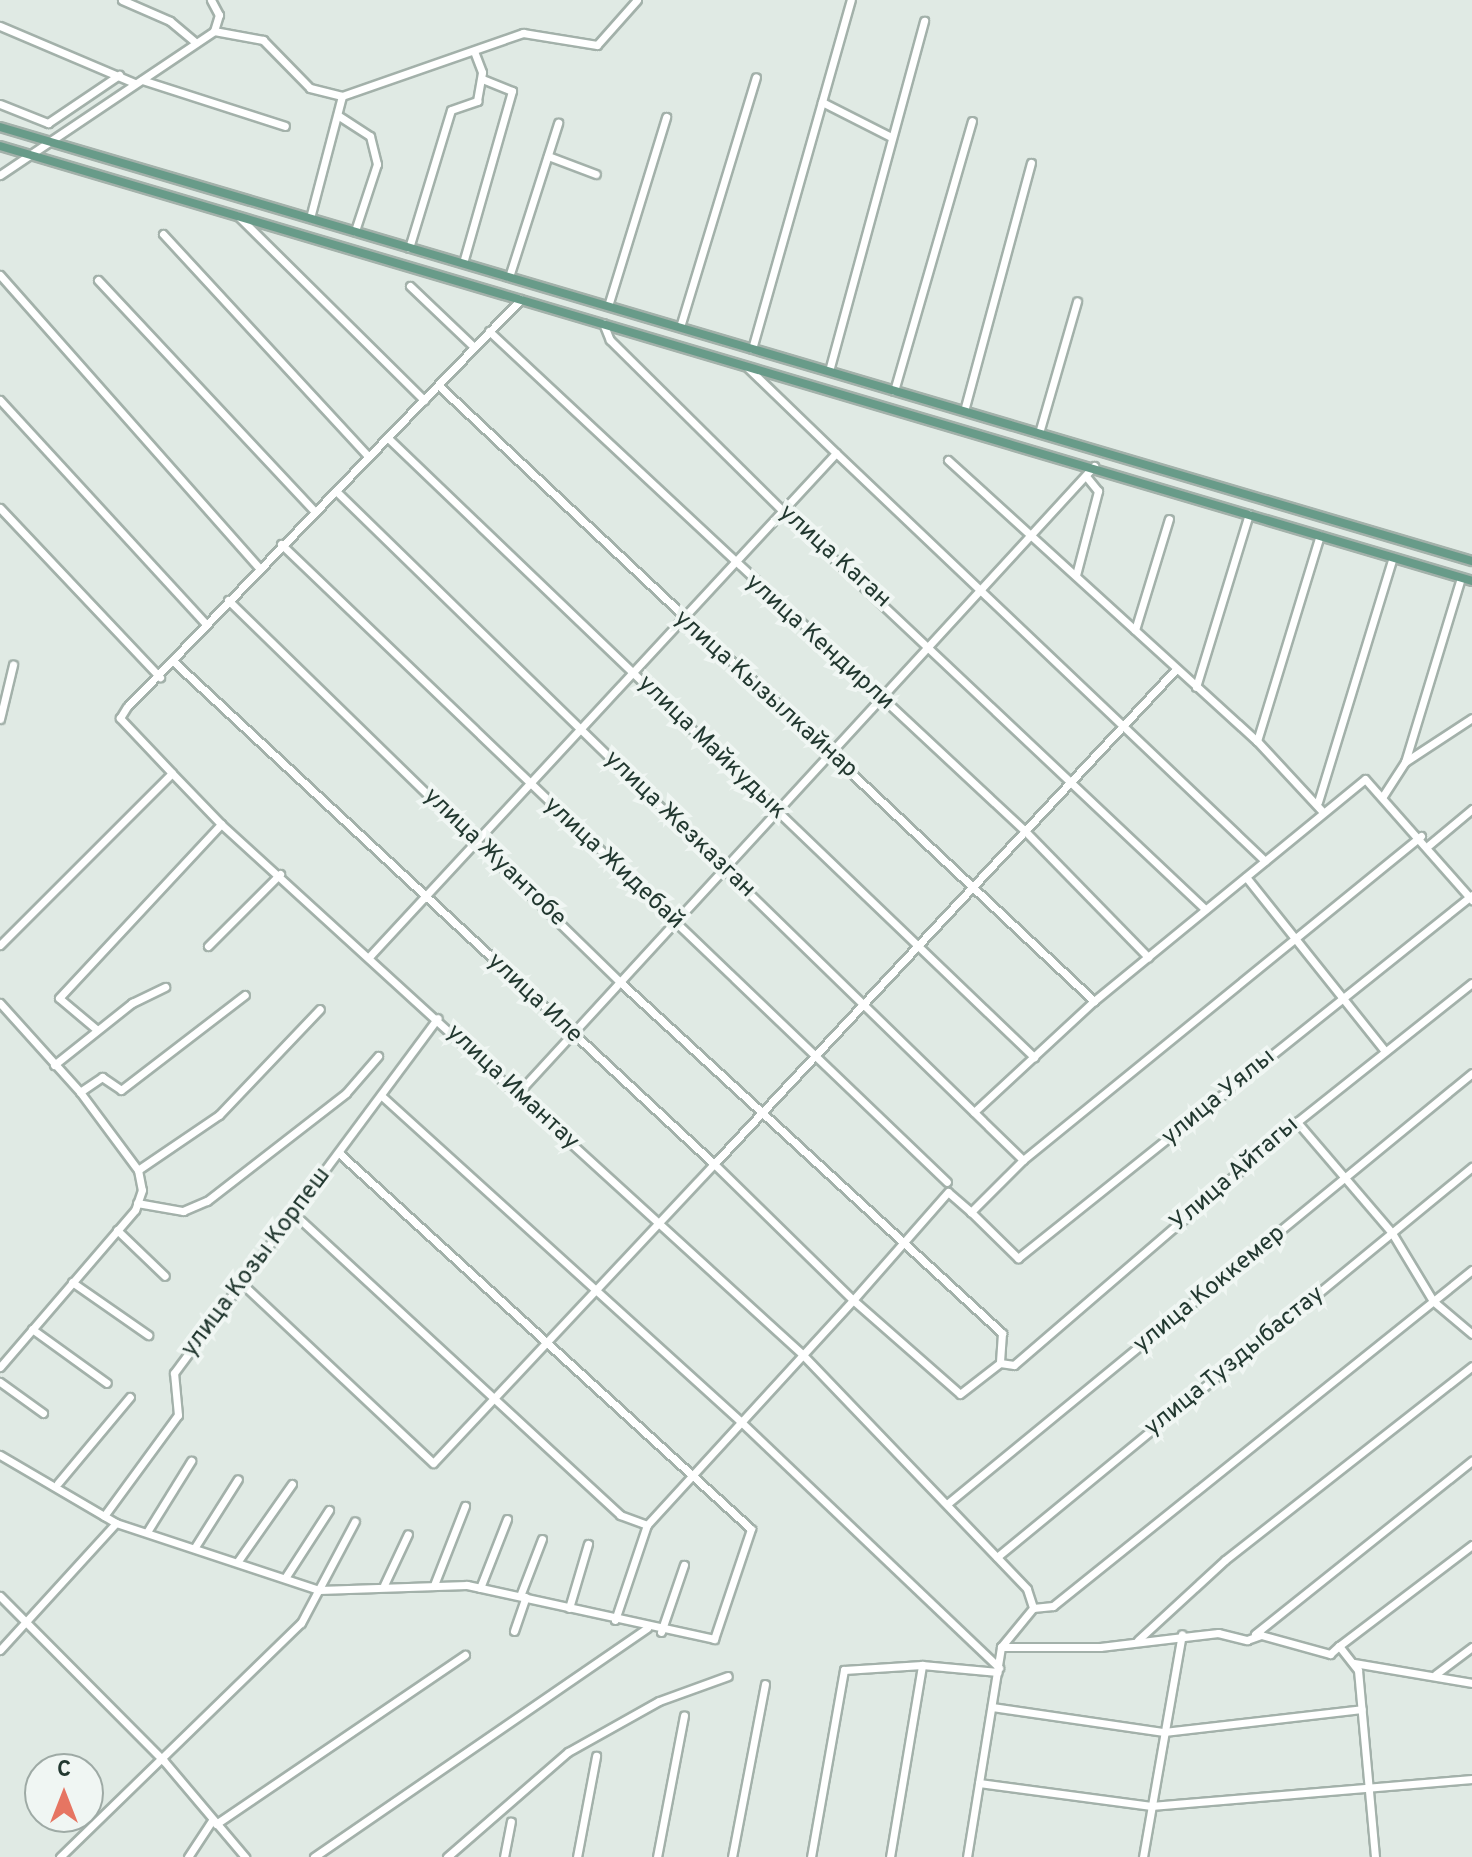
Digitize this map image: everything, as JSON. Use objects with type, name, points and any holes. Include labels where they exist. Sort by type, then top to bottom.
[{"type":"main road","points":[[0,127],[1472,561]]},
{"type":"main road","points":[[0,146],[1094,466],[1472,581]]},
{"type":"main road","points":[[87,171],[92,154]]},
{"type":"main road","points":[[987,435],[992,419]]},
{"type":"street","points":[[122,0],[170,21],[194,41]]},
{"type":"street","points":[[211,0],[219,15],[214,31]]},
{"type":"street","points":[[0,175],[45,140],[194,41],[214,31],[263,40],[310,88],[342,96],[523,33],[597,45],[637,0]]},
{"type":"street","points":[[752,349],[851,0]]},
{"type":"street","points":[[829,371],[924,21]]},
{"type":"street","points":[[0,26],[119,75],[285,126]]},
{"type":"street","points":[[409,248],[451,110],[477,101],[482,79],[474,51]]},
{"type":"street","points":[[0,104],[48,123],[119,75]]},
{"type":"street","points":[[680,327],[756,77]]},
{"type":"street","points":[[463,263],[512,91],[482,79]]},
{"type":"street","points":[[310,218],[342,96]]},
{"type":"street","points":[[822,102],[891,137]]},
{"type":"street","points":[[339,116],[370,136],[377,164],[355,231]]},
{"type":"street","points":[[608,306],[666,117]]},
{"type":"street","points":[[894,391],[972,121]]},
{"type":"street","points":[[509,277],[558,123]]},
{"type":"street","points":[[548,156],[596,174]]},
{"type":"street","points":[[964,411],[1031,163]]},
{"type":"street","points":[[237,216],[424,400]]},
{"type":"street","points":[[163,234],[368,456]]},
{"type":"street","points":[[0,275],[258,567]]},
{"type":"street","points":[[98,280],[314,511]]},
{"type":"street","points":[[410,286],[474,347]]},
{"type":"street","points":[[0,508],[160,677],[204,622],[336,491],[521,299]]},
{"type":"street","points":[[1039,433],[1077,301]]},
{"type":"street","name":"улица Каган","points":[[603,323],[610,340],[784,512],[930,644],[1205,909]]},
{"type":"street","name":"улица Кендирли","points":[[490,331],[734,565],[1026,832],[1148,957]]},
{"type":"street","points":[[745,366],[977,591],[1124,725],[1265,861]]},
{"type":"street","name":"улица Кызылкайнар","points":[[438,385],[682,621],[975,885],[1094,1001]]},
{"type":"street","points":[[0,400],[204,622]]},
{"type":"street","name":"улица Майкудык","points":[[388,438],[775,811],[920,941],[1034,1057]]},
{"type":"street","name":"улица Кендирли","points":[[369,957],[836,453]]},
{"type":"street","points":[[948,460],[1257,741],[1318,802],[1323,812]]},
{"type":"street","points":[[517,1094],[1094,466]]},
{"type":"street","points":[[1076,575],[1098,491],[1086,476]]},
{"type":"street","name":"улица Жезказган","points":[[336,491],[724,867],[858,1003],[1023,1160]]},
{"type":"street","points":[[1196,687],[1249,514]]},
{"type":"street","points":[[1135,630],[1169,519]]},
{"type":"street","points":[[1257,741],[1320,535]]},
{"type":"street","name":"улица Жидебай","points":[[281,544],[529,785],[947,1182]]},
{"type":"street","points":[[1318,802],[1393,557]]},
{"type":"street","points":[[1383,796],[1405,762],[1461,578]]},
{"type":"street","name":"улица Жуантобе","points":[[228,600],[620,982],[765,1111]]},
{"type":"street","name":"улица Иле","points":[[174,662],[570,1034],[714,1164],[853,1300]]},
{"type":"street","points":[[0,719],[13,665]]},
{"type":"street","points":[[239,1281],[428,1463],[596,1293],[765,1111],[858,1003],[1074,783],[1176,669]]},
{"type":"street","name":"улица Имантау","points":[[160,677],[120,718],[221,824],[438,1018],[802,1354],[1027,1589],[1033,1608]]},
{"type":"street","points":[[1405,762],[1472,718]]},
{"type":"street","points":[[0,945],[172,773]]},
{"type":"street","points":[[974,1112],[1094,1001],[1365,779],[1421,836],[1471,898]]},
{"type":"street","points":[[1429,845],[1472,809]]},
{"type":"street","points":[[96,1029],[59,998],[221,824]]},
{"type":"street","points":[[615,1620],[647,1525],[853,1300],[903,1238],[948,1192],[971,1212],[1023,1160],[1421,836]]},
{"type":"street","points":[[208,946],[280,874]]},
{"type":"street","points":[[1246,877],[1385,1051]]},
{"type":"street","name":"улица Уялы","points":[[971,1212],[1018,1258],[1471,898]]},
{"type":"street","name":"Улица Айтагы","points":[[853,1300],[960,1394],[1000,1363],[1014,1365],[1297,1122],[1472,983]]},
{"type":"street","points":[[54,1065],[96,1029],[165,987]]},
{"type":"street","points":[[80,1092],[102,1077],[121,1090],[245,995]]},
{"type":"street","points":[[0,1003],[80,1092],[138,1170],[137,1203],[0,1367]]},
{"type":"street","points":[[138,1170],[160,1152],[219,1115],[320,1009]]},
{"type":"street","points":[[0,1022],[10,1014]]},
{"type":"street","name":"улица Козы Корпеш","points":[[104,1516],[178,1415],[174,1373],[239,1281],[384,1098],[438,1018]]},
{"type":"street","points":[[137,1203],[183,1211],[207,1201],[346,1093],[378,1056]]},
{"type":"street","name":"улица Коккемер","points":[[947,1504],[1472,1073]]},
{"type":"street","points":[[384,1098],[740,1421],[998,1670]]},
{"type":"street","points":[[765,1111],[1002,1333],[1000,1363]]},
{"type":"street","points":[[1297,1122],[1392,1233],[1433,1301],[1472,1334]]},
{"type":"street","points":[[0,1455],[58,1483],[116,1523],[319,1590],[384,1585],[480,1588],[661,1632],[700,1640],[714,1639],[751,1529],[545,1347],[339,1153]]},
{"type":"street","name":"улица Туздыбастау","points":[[997,1557],[1472,1167]]},
{"type":"street","points":[[292,1212],[492,1401],[620,1515],[647,1525]]},
{"type":"street","points":[[117,1230],[165,1276]]},
{"type":"street","points":[[971,1856],[979,1783],[1001,1647],[1033,1608],[1053,1606],[1472,1270]]},
{"type":"street","points":[[72,1282],[148,1335]]},
{"type":"street","points":[[32,1329],[107,1383]]},
{"type":"street","points":[[1137,1641],[1225,1560],[1472,1366]]},
{"type":"street","points":[[0,1382],[43,1413]]},
{"type":"street","points":[[58,1483],[130,1397]]},
{"type":"street","points":[[147,1532],[191,1461]]},
{"type":"street","points":[[1247,1640],[1472,1461]]},
{"type":"street","points":[[195,1547],[238,1479]]},
{"type":"street","points":[[238,1561],[292,1484]]},
{"type":"street","points":[[434,1585],[465,1506]]},
{"type":"street","points":[[285,1578],[329,1510]]},
{"type":"street","points":[[480,1588],[507,1519]]},
{"type":"street","points":[[60,1857],[164,1761],[301,1623],[355,1521]]},
{"type":"street","points":[[0,1650],[116,1523]]},
{"type":"street","points":[[384,1585],[408,1534]]},
{"type":"street","points":[[514,1631],[542,1539]]},
{"type":"street","points":[[569,1608],[588,1544]]},
{"type":"street","points":[[1001,1647],[1137,1641],[1182,1634],[1247,1640],[1261,1635],[1330,1654],[1472,1545]]},
{"type":"street","points":[[661,1632],[684,1565]]},
{"type":"street","points":[[0,1596],[164,1761],[245,1857]]},
{"type":"street","points":[[314,1857],[647,1628]]},
{"type":"street","points":[[1143,1857],[1182,1634]]},
{"type":"street","points":[[1339,1646],[1354,1663],[1362,1709],[1375,1857]]},
{"type":"street","points":[[1436,1674],[1472,1647]]},
{"type":"street","points":[[188,1857],[214,1821],[465,1655]]},
{"type":"street","points":[[1354,1663],[1436,1674],[1472,1683]]},
{"type":"street","points":[[811,1857],[844,1670],[922,1665],[998,1670]]},
{"type":"street","points":[[890,1857],[922,1665]]},
{"type":"street","points":[[447,1857],[568,1752],[659,1701],[728,1676]]},
{"type":"street","points":[[732,1857],[765,1684]]},
{"type":"street","points":[[992,1707],[1164,1732],[1362,1709]]},
{"type":"street","points":[[657,1857],[684,1716]]},
{"type":"street","points":[[577,1857],[596,1756]]},
{"type":"street","points":[[979,1783],[1151,1806],[1367,1792],[1472,1779]]},
{"type":"street","points":[[504,1857],[511,1822]]}]
